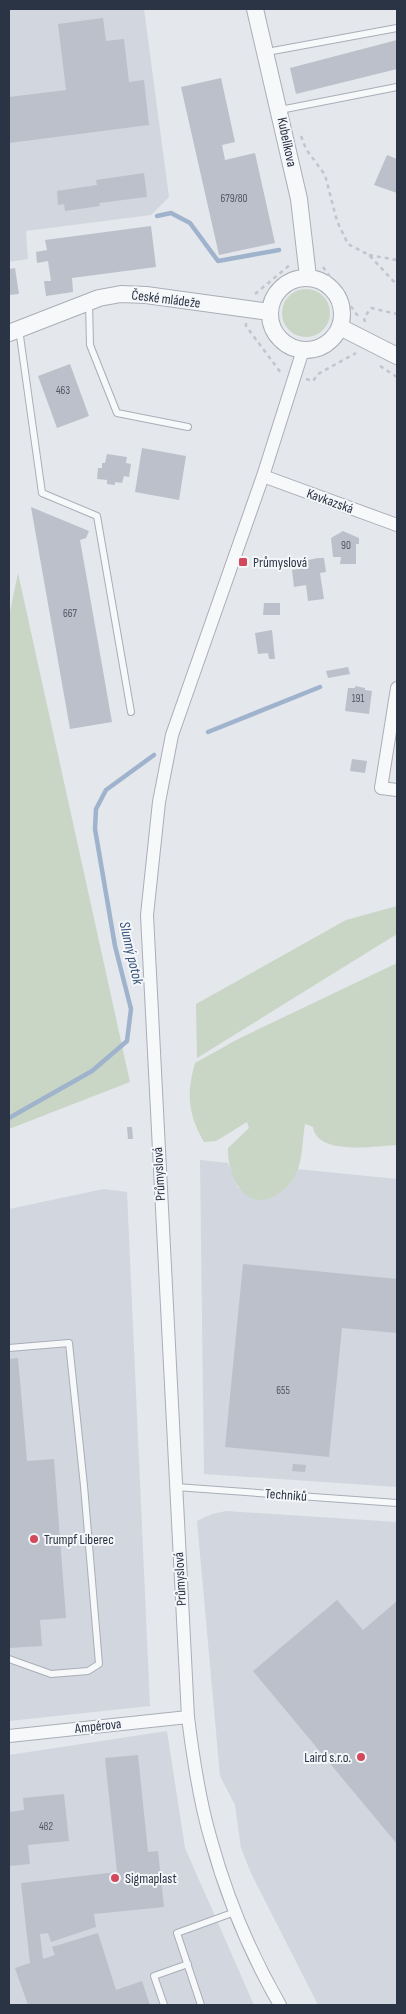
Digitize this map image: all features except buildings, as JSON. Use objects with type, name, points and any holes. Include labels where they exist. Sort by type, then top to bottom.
[{"type":"street","name":"Kubelíkova","points":[[255,9],[280,110],[299,199],[307,270]]},
{"type":"street","points":[[307,270],[326,283],[338,297],[342,309],[340,328],[327,343],[314,349],[303,350],[288,345],[276,335],[271,323],[270,312],[273,298],[279,289],[307,270]]},
{"type":"street","name":"České mládeže","points":[[14,331],[89,302],[120,294],[146,295],[270,312]]},
{"type":"street","points":[[340,328],[397,356]]},
{"type":"street","name":"Průmyslová","points":[[280,2005],[252,1953],[235,1912],[211,1841],[196,1775],[188,1717],[147,915],[159,802],[172,735],[263,476],[303,350]]},
{"type":"street","name":"Kavkazská","points":[[263,476],[397,525]]},
{"type":"street","points":[[397,688],[381,788],[397,790]]},
{"type":"street","name":"Ampérova","points":[[9,1736],[188,1717]]},
{"type":"lane","points":[[266,52],[397,28]]},
{"type":"lane","points":[[280,110],[397,87]]},
{"type":"lane","points":[[89,302],[90,345],[116,413],[188,427]]},
{"type":"lane","points":[[14,331],[42,493],[97,516],[131,712]]},
{"type":"lane","points":[[9,1348],[69,1343],[84,1486],[99,1664],[88,1671],[51,1674],[9,1659]]},
{"type":"lane","name":"Techniků","points":[[175,1487],[397,1503]]},
{"type":"lane","points":[[201,2005],[178,1933],[235,1912]]},
{"type":"lane","points":[[164,2005],[154,1976],[188,1964]]},
{"type":"path","points":[[300,133],[306,149],[325,175],[337,221],[348,244],[369,255],[397,260]]},
{"type":"path","points":[[369,255],[397,285]]},
{"type":"path","points":[[356,353],[318,374],[313,381],[280,373],[246,326],[249,296],[264,287],[292,264],[307,270],[322,265],[366,327]]},
{"type":"shaded area","points":[[9,9],[144,9],[169,197],[151,215],[26,231],[28,259],[9,262]]},
{"type":"shaded area","points":[[200,1160],[228,1163],[238,1188],[295,1175],[297,1169],[397,1179],[397,1487],[204,1474]]},
{"type":"shaded area","points":[[104,1189],[127,1192],[150,1706],[9,1721],[9,1209]]},
{"type":"shaded area","points":[[226,1511],[397,1522],[397,2005],[318,2005],[251,1873],[241,1848],[235,1805],[220,1776],[197,1521],[212,1514]]},
{"type":"shaded area","points":[[167,1731],[185,1848],[254,2005],[9,2005],[9,1755]]},
{"type":"green space","points":[[306,289],[315,291],[323,296],[328,304],[330,313],[328,322],[323,330],[315,335],[306,337],[297,335],[289,330],[284,322],[282,313],[284,304],[289,296],[297,291]]},
{"type":"green space","points":[[18,573],[130,1082],[9,1129],[9,616]]},
{"type":"green space","points":[[397,906],[397,934],[197,1058],[196,1004],[346,920]]},
{"type":"green space","points":[[397,963],[397,1145],[336,1146],[325,1142],[317,1136],[313,1127],[305,1124],[300,1162],[296,1174],[290,1183],[281,1192],[267,1199],[257,1200],[248,1196],[235,1180],[231,1170],[228,1148],[249,1128],[247,1122],[216,1141],[204,1142],[195,1122],[190,1104],[190,1084],[195,1063],[238,1039]]},
{"type":"waterway","points":[[157,216],[171,213],[190,223],[218,261],[279,250]]},
{"type":"waterway","name":"Slunný potok","points":[[208,732],[320,687]]},
{"type":"waterway","name":"Slunný potok","points":[[9,1118],[92,1071],[127,1041],[131,1009],[115,946],[95,829],[96,809],[106,790],[154,755]]},
{"type":"place","name":"Průmyslová","points":[[243,562]]},
{"type":"place","name":"Trumpf Liberec","points":[[34,1539]]},
{"type":"place","name":"Laird s.r.o.","points":[[361,1757]]},
{"type":"place","name":"Sigmaplast","points":[[115,1878]]}]
